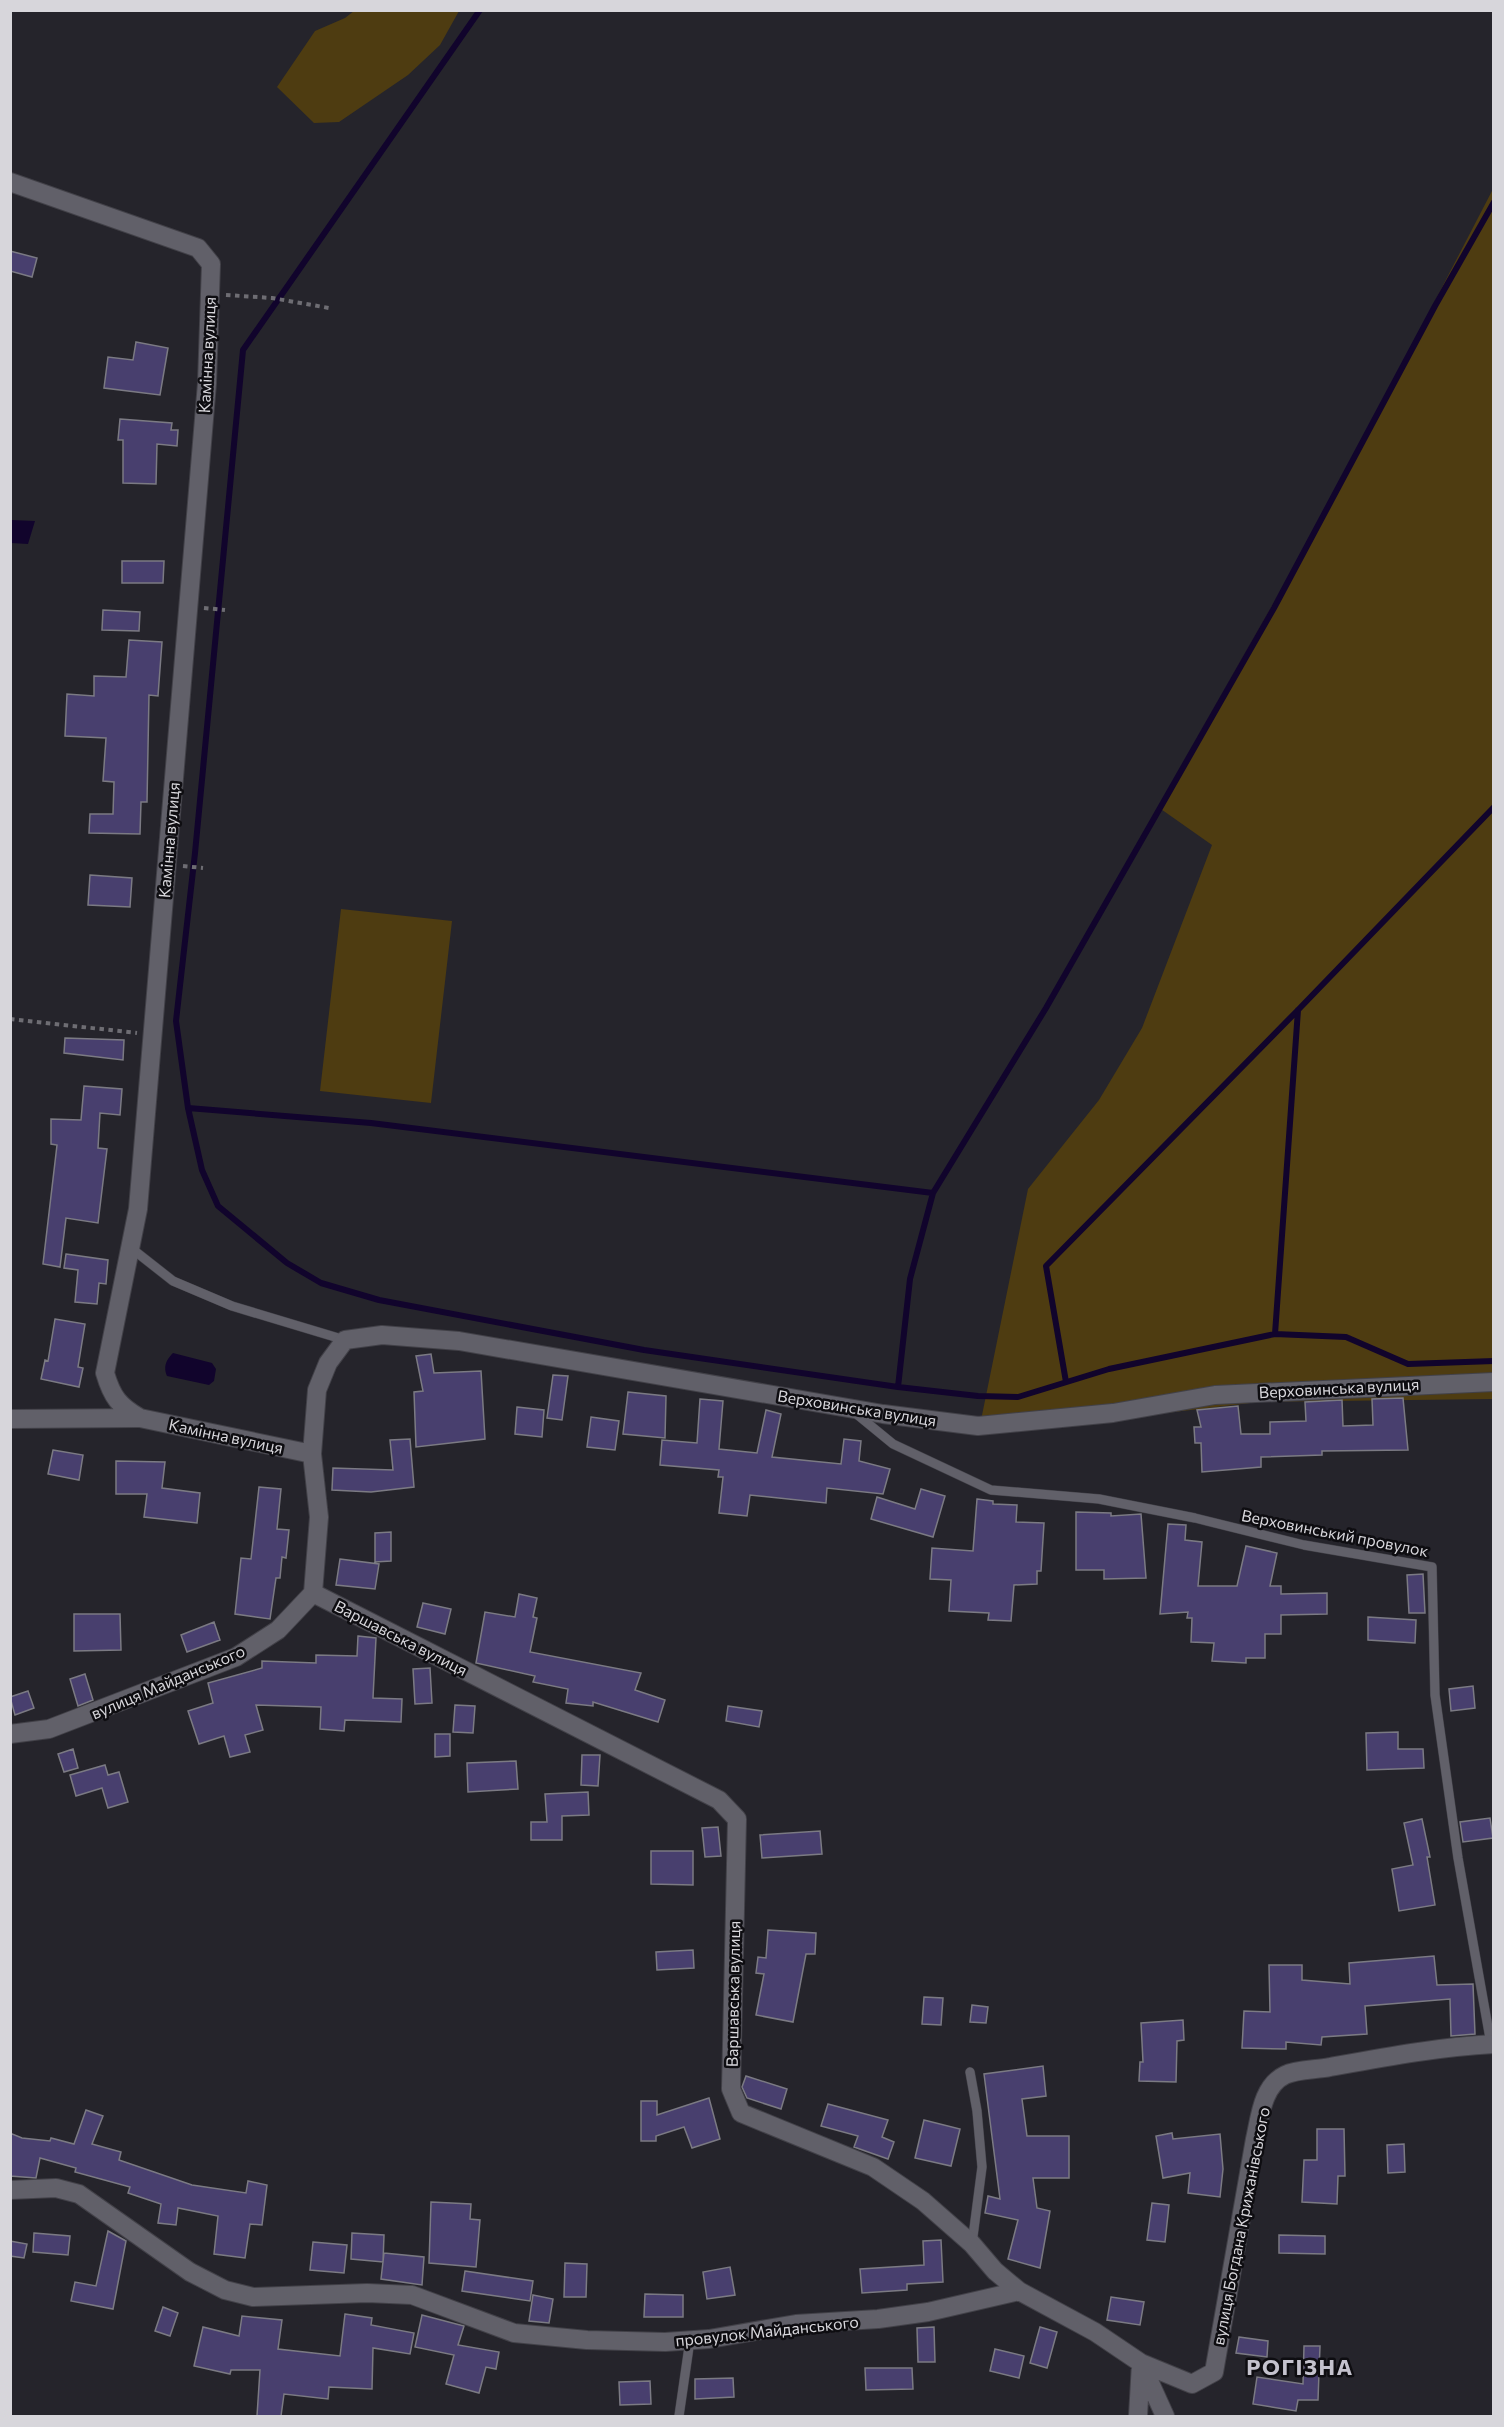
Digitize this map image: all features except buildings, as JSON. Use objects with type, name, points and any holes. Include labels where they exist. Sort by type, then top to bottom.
[{"type":"street","name":"Камінна вулиця","points":[[10,182],[198,248],[211,264],[207,383],[138,1209],[105,1373],[112,1396],[122,1408],[140,1418]]},
{"type":"street","name":"Верховинська вулиця","points":[[345,1341],[382,1335],[459,1341],[849,1408],[978,1426],[1113,1413],[1215,1395],[1494,1382]]},
{"type":"street","points":[[313,1593],[319,1517],[312,1454],[317,1390],[328,1363],[345,1341]]},
{"type":"street","name":"Камінна вулиця","points":[[10,1419],[140,1418],[312,1454]]},
{"type":"street","name":"вулиця Майданського","points":[[10,1734],[49,1730],[236,1657],[278,1630],[313,1593]]},
{"type":"street","name":"Варшавська вулиця","points":[[313,1593],[719,1800],[737,1819],[731,2089],[741,2113],[873,2167],[923,2201],[972,2244],[995,2271],[1019,2291],[1095,2332],[1141,2363]]},
{"type":"street","name":"вулиця Богдана Крижанівського","points":[[1141,2363],[1192,2384],[1214,2372],[1262,2106],[1270,2089],[1285,2075],[1435,2048],[1492,2044]]},
{"type":"street","name":"провулок Майданського","points":[[10,2190],[56,2188],[79,2194],[190,2272],[225,2290],[253,2297],[367,2293],[412,2295],[514,2332],[587,2340],[690,2340],[796,2324],[878,2319],[928,2312],[1019,2291]]},
{"type":"street","points":[[1138,2416],[1141,2363]]},
{"type":"street","points":[[1141,2363],[1165,2416]]},
{"type":"lane","points":[[131,1248],[173,1281],[232,1306],[345,1341]]},
{"type":"lane","name":"Верховинський провулок","points":[[849,1408],[893,1444],[991,1490],[1099,1499],[1194,1518],[1304,1545],[1432,1567],[1436,1695],[1458,1858],[1492,2044]]},
{"type":"lane","points":[[970,2072],[977,2110],[982,2167],[972,2244]]},
{"type":"lane","points":[[679,2416],[690,2340]]},
{"type":"path","points":[[210,294],[272,298],[329,308]]},
{"type":"path","points":[[209,608],[225,610]]},
{"type":"path","points":[[10,1019],[88,1026],[153,1036]]},
{"type":"shaded area","points":[[354,11],[459,11],[440,45],[408,75],[339,122],[314,123],[277,87],[315,31],[345,18]]},
{"type":"shaded area","points":[[1493,189],[1493,1399],[1259,1402],[978,1435],[1028,1189],[1099,1100],[1142,1028],[1212,845],[1158,807],[1329,505]]},
{"type":"shaded area","points":[[11,520],[35,521],[28,544],[11,543]]},
{"type":"shaded area","points":[[341,909],[452,921],[431,1103],[320,1091]]},
{"type":"shaded area","points":[[173,1353],[212,1363],[216,1369],[214,1381],[209,1385],[167,1376],[166,1364]]},
{"type":"waterway","points":[[480,10],[243,350],[195,853],[176,1021],[188,1108],[202,1170],[218,1206],[287,1263],[321,1283],[379,1300],[644,1350],[898,1387],[978,1396],[1018,1397],[1109,1369],[1275,1334],[1298,1010]]},
{"type":"waterway","points":[[898,1387],[910,1279],[933,1193],[1046,1008],[1274,608],[1435,306],[1494,202]]},
{"type":"waterway","points":[[1066,1382],[1046,1266],[1494,807]]},
{"type":"waterway","points":[[188,1108],[371,1123],[933,1193]]},
{"type":"waterway","points":[[1275,1334],[1346,1337],[1408,1364],[1494,1361]]},
{"type":"district","name":"РОГІЗНА","points":[[1300,2367]]}]
